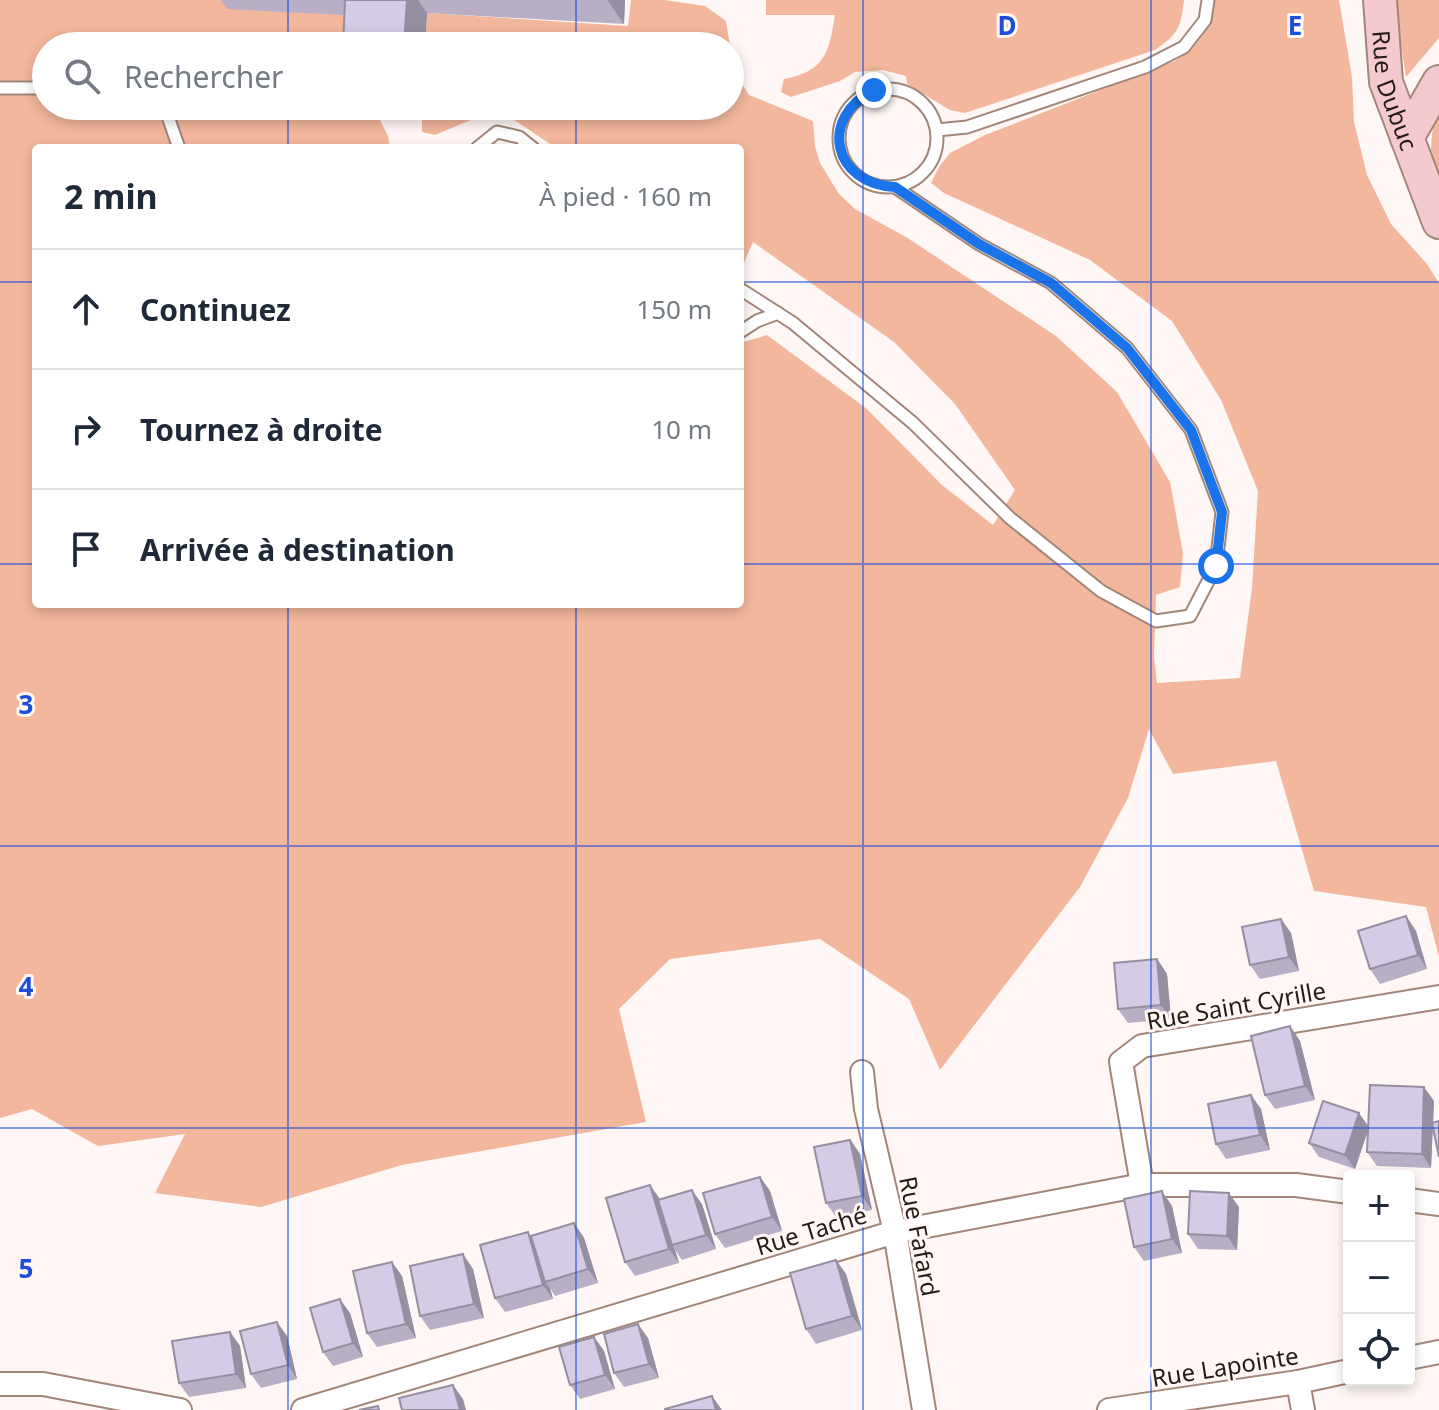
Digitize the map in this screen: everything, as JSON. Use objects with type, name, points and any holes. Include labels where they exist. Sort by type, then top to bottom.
[{"type":"street","name":"Rue Dubuc","points":[[1380,0],[1386,82],[1439,222]]},
{"type":"street","points":[[1407,138],[1439,82]]},
{"type":"street","name":"Rue Saint Cyrille","points":[[1142,1185],[1121,1062],[1142,1046],[1439,997]]},
{"type":"street","name":"Rue Fafard","points":[[862,1072],[866,1109],[895,1232],[924,1410]]},
{"type":"street","name":"Rue Taché","points":[[303,1410],[895,1232],[1142,1185],[1296,1185],[1343,1191]]},
{"type":"street","points":[[1415,1201],[1439,1204]]},
{"type":"street","points":[[1415,1357],[1439,1352]]},
{"type":"street","name":"Rue Lapointe","points":[[1109,1410],[1298,1382],[1343,1372]]},
{"type":"street","points":[[1298,1382],[1303,1410]]},
{"type":"street","points":[[0,1384],[43,1384],[180,1410]]},
{"type":"lane","points":[[937,130],[967,127],[1145,67],[1184,47],[1205,20],[1208,0]]},
{"type":"lane","points":[[0,88],[32,88]]},
{"type":"lane","points":[[891,88],[907,92],[922,101],[932,114],[937,130],[933,161],[923,174],[895,187],[879,187],[864,181],[843,158],[839,142],[840,125],[847,110],[859,98],[874,90],[891,88]]},
{"type":"lane","points":[[169,120],[178,144]]},
{"type":"lane","points":[[482,144],[497,132],[519,137],[528,144]]},
{"type":"lane","points":[[744,292],[778,313],[913,423],[1010,518],[1101,591],[1156,621],[1190,616],[1216,566],[1222,512],[1191,430],[1127,348],[1051,283],[979,244],[895,187]]},
{"type":"lane","points":[[744,329],[778,313]]},
{"type":"shaded area","points":[[0,0],[228,0],[365,16],[364,32],[32,32],[32,120],[380,120],[389,144],[32,144],[32,608],[744,608],[744,342],[767,335],[867,409],[942,485],[993,525],[1015,490],[955,404],[894,342],[753,242],[744,263],[744,144],[550,144],[514,120],[744,120],[744,87],[749,95],[813,121],[820,163],[839,194],[855,209],[906,237],[1056,336],[1117,392],[1170,482],[1183,553],[1180,587],[1156,595],[1154,657],[1157,683],[1240,678],[1252,588],[1258,491],[1221,400],[1172,321],[1090,260],[944,193],[931,183],[950,153],[985,135],[1175,61],[1192,48],[1202,35],[1215,0],[1339,0],[1352,77],[1354,122],[1367,175],[1391,224],[1427,264],[1439,283],[1439,957],[1426,907],[1314,891],[1276,761],[1173,774],[1149,729],[1128,798],[1080,887],[940,1070],[909,999],[820,939],[670,959],[619,1009],[646,1122],[402,1165],[261,1207],[155,1193],[185,1134],[98,1146],[32,1109],[0,1118]]},
{"type":"shaded area","points":[[631,0],[664,0],[705,6],[726,21],[728,32],[426,32],[427,13],[628,26]]},
{"type":"shaded area","points":[[766,0],[1184,0],[1177,30],[1155,50],[965,113],[950,110],[907,84],[906,76],[883,70],[855,72],[840,81],[791,97],[781,92],[784,79],[808,71],[823,58],[835,15],[766,15]]},
{"type":"shaded area","points":[[1394,0],[1439,0],[1439,38],[1406,77]]},
{"type":"shaded area","points":[[1439,108],[1439,192],[1431,150]]},
{"type":"shaded area","points":[[422,120],[471,120],[435,135],[422,132]]},
{"type":"building","points":[[345,0],[407,0],[405,32],[344,32]]},
{"type":"building","points":[[1406,916],[1418,955],[1370,969],[1358,931]]},
{"type":"building","points":[[1281,919],[1289,957],[1250,965],[1242,927]]},
{"type":"building","points":[[1157,959],[1161,1005],[1118,1009],[1114,963]]},
{"type":"building","points":[[1290,1026],[1305,1086],[1265,1095],[1251,1036]]},
{"type":"building","points":[[1370,1085],[1424,1087],[1422,1154],[1367,1152]]},
{"type":"building","points":[[1251,1095],[1260,1135],[1216,1144],[1208,1104]]},
{"type":"building","points":[[1323,1101],[1359,1113],[1345,1155],[1309,1143]]},
{"type":"building","points":[[1439,1121],[1439,1157],[1432,1123]]},
{"type":"building","points":[[850,1140],[862,1196],[826,1203],[814,1147]]},
{"type":"building","points":[[760,1177],[772,1217],[715,1234],[703,1193]]},
{"type":"building","points":[[650,1185],[669,1249],[625,1262],[606,1198]]},
{"type":"building","points":[[692,1190],[706,1235],[672,1245],[658,1200]]},
{"type":"building","points":[[1162,1191],[1172,1239],[1134,1247],[1124,1199]]},
{"type":"building","points":[[1190,1191],[1229,1193],[1227,1236],[1188,1234]]},
{"type":"building","points":[[574,1223],[588,1269],[545,1282],[531,1236]]},
{"type":"building","points":[[528,1232],[543,1285],[495,1298],[480,1245]]},
{"type":"building","points":[[463,1254],[474,1304],[420,1316],[410,1266]]},
{"type":"building","points":[[836,1260],[852,1316],[806,1329],[790,1273]]},
{"type":"building","points":[[392,1262],[406,1324],[367,1333],[353,1271]]},
{"type":"building","points":[[340,1299],[353,1343],[323,1352],[310,1308]]},
{"type":"building","points":[[277,1322],[288,1365],[251,1374],[240,1331]]},
{"type":"building","points":[[638,1324],[649,1364],[614,1373],[604,1334]]},
{"type":"building","points":[[230,1332],[236,1374],[179,1383],[172,1341]]},
{"type":"building","points":[[594,1337],[605,1375],[570,1385],[559,1347]]},
{"type":"building","points":[[453,1385],[460,1410],[402,1410],[399,1398]]},
{"type":"building","points":[[712,1396],[716,1410],[665,1410],[665,1409]]},
{"type":"route","points":[[874,90],[859,98],[847,110],[840,125],[839,142],[843,158],[852,171],[864,181],[879,187],[895,187],[979,244],[1051,283],[1127,348],[1191,430],[1222,512],[1216,566]]}]
